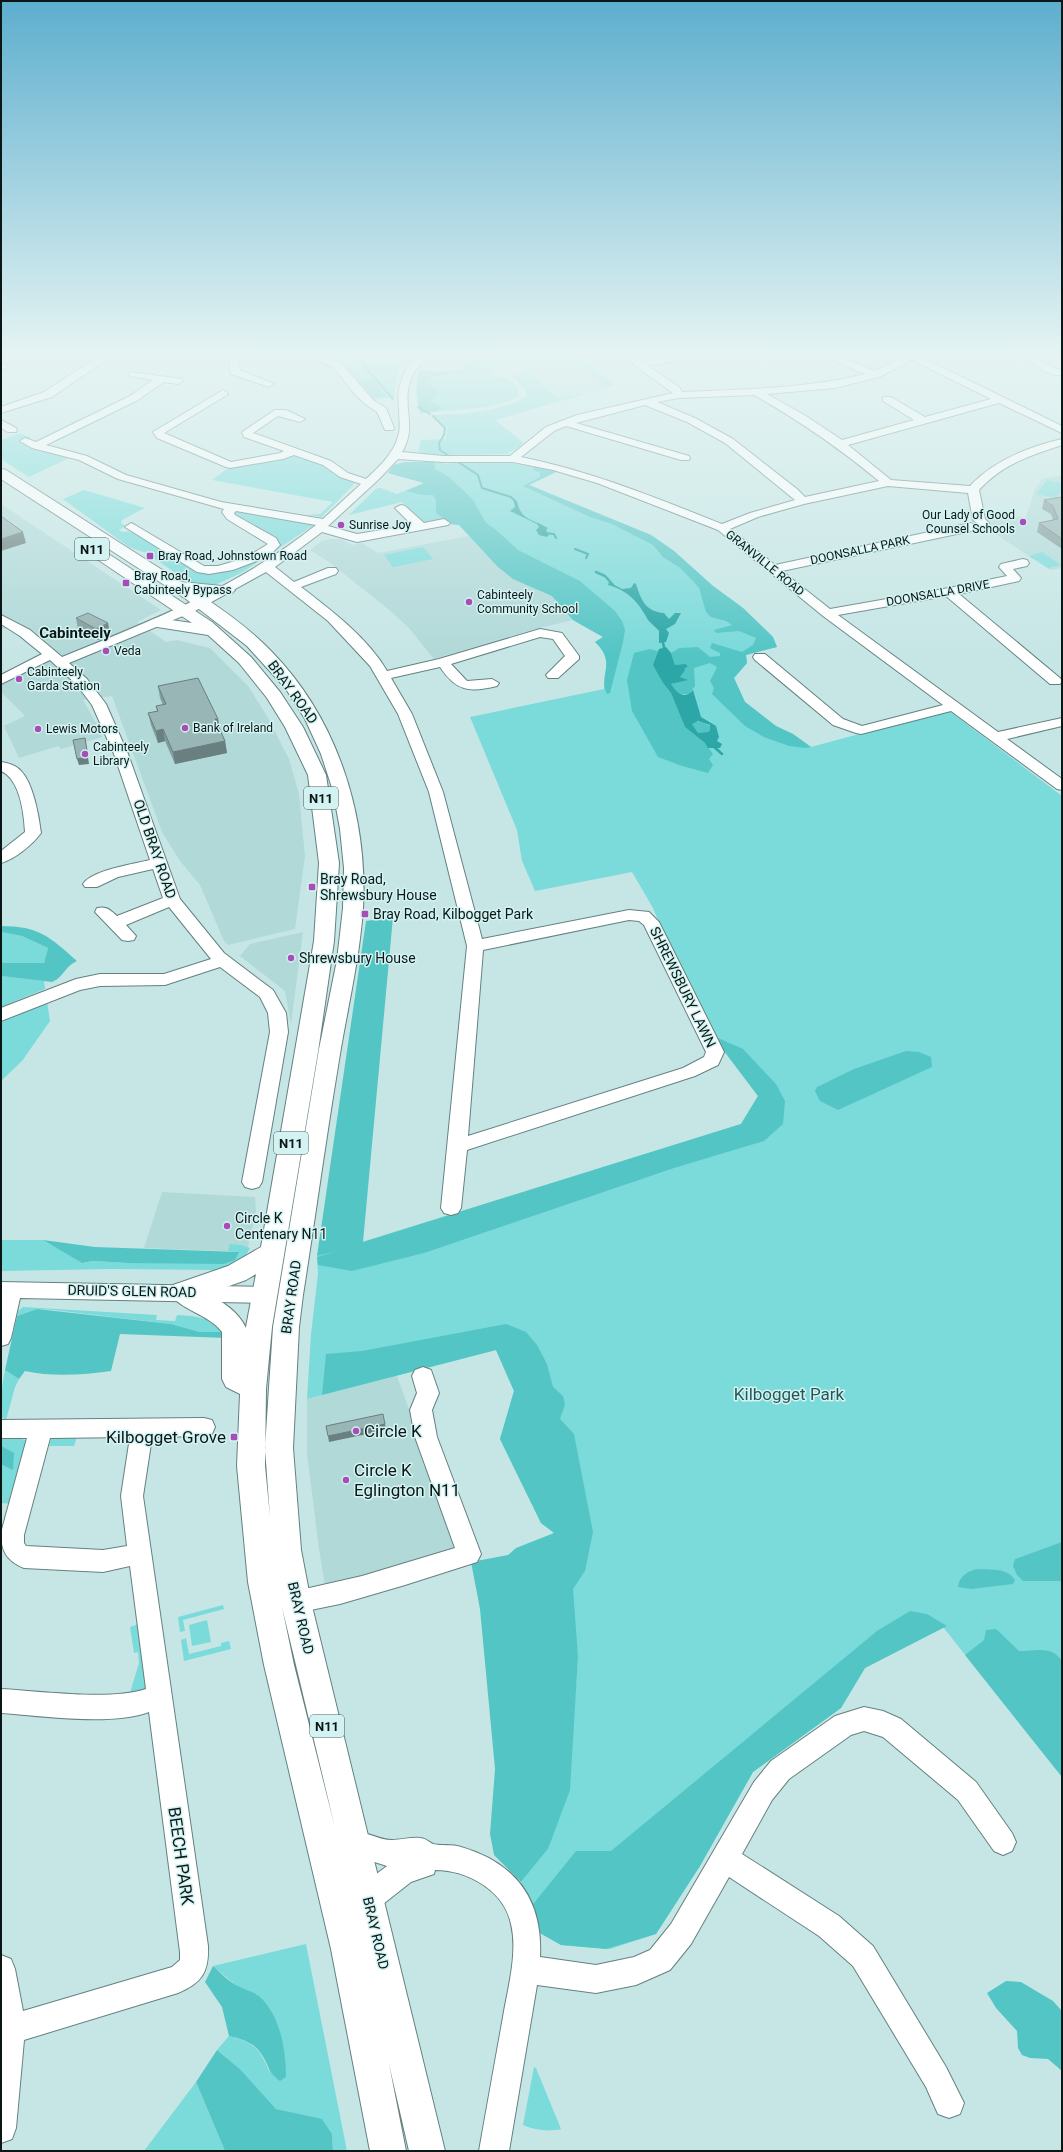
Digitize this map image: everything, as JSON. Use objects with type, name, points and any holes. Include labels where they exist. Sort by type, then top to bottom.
[{"type":"highway","name":"BRAY ROAD","points":[[1,473],[202,603],[240,632],[269,658],[303,702],[329,748],[347,806],[354,874],[349,945],[277,1295],[270,1357],[287,1550],[296,1602],[428,2151]]},
{"type":"highway","name":"BRAY ROAD","points":[[1,488],[206,625],[245,660],[274,696],[306,750],[317,775],[329,863],[324,941],[308,1052],[271,1253],[277,1295]]},
{"type":"highway","points":[[176,586],[203,590],[227,590]]},
{"type":"highway","points":[[157,623],[182,625],[217,635]]},
{"type":"highway","points":[[182,1292],[237,1273],[271,1253]]},
{"type":"highway","points":[[182,1292],[231,1323],[236,1334],[233,1367],[235,1379],[252,1389]]},
{"type":"highway","name":"BRAY ROAD","points":[[270,1357],[252,1389],[251,1466],[263,1582],[279,1665],[348,1950],[388,2151]]},
{"type":"street","points":[[65,453],[83,458],[122,477],[220,505],[324,525],[357,538],[444,523]]},
{"type":"street","points":[[203,453],[230,464],[283,456],[288,453]]},
{"type":"street","points":[[296,453],[327,463],[344,475],[368,483]]},
{"type":"street","points":[[1,680],[55,658],[157,623],[202,603],[267,568],[324,525],[368,483],[393,453]]},
{"type":"street","name":"GRANVILLE ROAD","points":[[420,453],[450,459],[513,459],[568,470],[722,528],[827,613],[1062,786]]},
{"type":"street","points":[[513,459],[519,453]]},
{"type":"street","points":[[669,453],[685,458]]},
{"type":"street","points":[[745,453],[802,501]]},
{"type":"street","points":[[852,453],[888,483]]},
{"type":"street","points":[[974,490],[986,476],[1008,462],[1027,453]]},
{"type":"street","points":[[722,528],[754,515],[802,501],[888,483],[974,490]]},
{"type":"street","points":[[974,490],[979,520],[983,523]]},
{"type":"street","points":[[132,527],[201,569],[208,571],[257,557],[274,544],[272,541],[231,517],[228,512],[234,507]]},
{"type":"street","points":[[401,508],[421,527]]},
{"type":"street","name":"DOONSALLA PARK","points":[[773,569],[971,527]]},
{"type":"street","name":"DOONSALLA DRIVE","points":[[827,613],[949,592],[1015,578],[1005,567],[1023,563]]},
{"type":"street","points":[[267,568],[294,586],[333,618],[376,664],[405,714],[436,792],[475,946],[458,1146],[451,1208]]},
{"type":"street","points":[[294,586],[332,571]]},
{"type":"street","points":[[949,592],[1055,681]]},
{"type":"street","name":"OLD BRAY ROAD","points":[[1,619],[25,633],[55,658],[82,682],[99,704],[123,758],[172,900],[197,934],[222,961],[267,994],[277,1013],[279,1032],[252,1182]]},
{"type":"street","points":[[384,676],[443,662],[540,633],[557,636],[572,656],[572,659],[553,675]]},
{"type":"street","points":[[760,658],[838,722],[861,730],[953,706]]},
{"type":"street","points":[[443,662],[455,680],[461,684],[475,687],[492,683]]},
{"type":"street","points":[[997,737],[1062,722]]},
{"type":"street","points":[[1,766],[9,768],[18,775],[33,823],[33,833],[22,844],[1,858]]},
{"type":"street","points":[[91,884],[113,874],[158,863]]},
{"type":"street","points":[[115,923],[172,900]]},
{"type":"street","points":[[103,912],[128,936]]},
{"type":"street","name":"SHREWSBURY LAWN","points":[[458,1146],[689,1072],[712,1061],[715,1052],[651,922],[643,916],[629,915],[475,946]]},
{"type":"street","points":[[1,1016],[76,985],[100,980],[165,979],[222,961]]},
{"type":"street","points":[[1,1338],[6,1290]]},
{"type":"street","name":"DRUID'S GLEN ROAD","points":[[6,1290],[182,1292],[277,1295]]},
{"type":"street","points":[[296,1602],[338,1594],[469,1554],[426,1437],[421,1410],[428,1393],[423,1376]]},
{"type":"street","points":[[1,1429],[204,1427]]},
{"type":"street","points":[[41,1428],[12,1536],[12,1543],[15,1550],[24,1557],[103,1561],[139,1554]]},
{"type":"street","name":"BEECH PARK","points":[[12,2029],[178,1979],[189,1973],[195,1963],[194,1946],[132,1496],[142,1428]]},
{"type":"street","points":[[1,1701],[110,1707],[137,1704],[160,1696]]},
{"type":"street","points":[[525,1969],[596,1979],[636,1971],[660,1960],[681,1934],[762,1791],[772,1777],[844,1725],[864,1719],[877,1721],[892,1728],[967,1791],[1003,1842]]},
{"type":"street","points":[[355,1844],[391,1854],[421,1852],[428,1857],[450,1856],[482,1866],[500,1880],[516,1900],[525,1922],[527,1943],[525,1969],[494,2151]]},
{"type":"street","points":[[368,1898],[403,1871],[424,1864],[428,1857]]},
{"type":"street","points":[[724,1858],[829,1926],[863,1956],[932,2070],[949,2104]]},
{"type":"street","points":[[1,1969],[12,2029],[7,2052],[1,2128]]},
{"type":"shaded area","points":[[405,462],[434,462],[435,469],[448,476],[473,500],[486,523],[495,529],[518,550],[580,581],[615,611],[622,621],[625,630],[610,693],[607,694],[604,681],[606,669],[605,656],[595,642],[603,637],[573,620],[552,596],[513,579],[498,567],[459,525],[451,524],[436,513],[436,500],[433,495],[422,495],[406,491],[424,483],[388,473],[394,465]]},
{"type":"shaded area","points":[[533,465],[558,471],[529,485],[651,535],[674,551],[713,586],[743,608],[773,637],[777,647],[746,655],[747,663],[734,678],[745,702],[776,726],[793,734],[811,747],[805,748],[789,746],[764,737],[745,726],[712,694],[714,688],[710,681],[717,667],[710,663],[694,668],[695,686],[689,694],[677,694],[671,684],[687,680],[680,677],[685,664],[675,665],[671,653],[679,648],[698,647],[710,657],[720,656],[720,653],[710,648],[712,643],[742,652],[753,645],[756,638],[739,631],[716,633],[714,630],[732,625],[726,621],[711,617],[706,612],[699,588],[679,567],[663,557],[653,545],[612,524],[590,517],[523,486],[540,477],[540,473],[534,470]]},
{"type":"shaded area","name":"Our Lady of Good Counsel Schools","points":[[1062,475],[1062,568],[1050,570],[985,527],[982,515],[1026,517],[1035,489],[1042,479]]},
{"type":"shaded area","points":[[513,498],[517,501],[521,512],[528,519],[548,528],[546,530],[549,535],[547,537],[539,535],[536,530],[539,527],[537,524],[510,511],[515,507]]},
{"type":"shaded area","points":[[1,504],[161,610],[137,622],[166,642],[177,640],[210,648],[248,686],[267,716],[289,759],[299,794],[305,856],[295,929],[228,945],[224,941],[200,885],[180,861],[162,832],[112,696],[83,700],[102,737],[61,749],[58,746],[19,758],[4,726],[25,716],[1,692],[1,676],[40,654],[8,628],[1,629]]},
{"type":"shaded area","name":"Cabinteely Community School","points":[[469,536],[498,567],[513,579],[552,596],[573,620],[531,630],[434,659],[409,628],[393,613],[329,562],[310,550],[322,541],[331,539],[341,539],[352,545],[362,543],[378,553]]},
{"type":"shaded area","points":[[609,582],[622,589],[631,588],[634,583],[636,584],[645,604],[653,610],[664,613],[669,619],[675,613],[681,613],[675,624],[666,629],[669,633],[666,642],[659,643],[659,631],[648,620],[637,603],[621,590],[608,585]]},
{"type":"shaded area","points":[[666,647],[671,653],[675,665],[685,664],[688,666],[684,669],[685,670],[680,677],[688,680],[671,684],[675,690],[683,695],[690,693],[693,690],[701,717],[716,726],[719,737],[717,741],[722,744],[720,748],[708,748],[705,743],[685,727],[671,693],[663,683],[653,665],[659,649]],"holes":[[[698,721],[710,725],[710,730],[708,732],[698,733],[692,724]]]},
{"type":"shaded area","points":[[650,649],[658,651],[654,665],[663,683],[671,693],[685,727],[705,743],[713,754],[709,759],[713,765],[708,773],[682,766],[658,757],[632,711],[627,680],[634,653]]},
{"type":"shaded area","points":[[693,722],[701,722],[712,727],[708,732],[698,733],[692,724]]},
{"type":"shaded area","points":[[393,917],[363,1242],[741,1124],[758,1096],[721,1047],[718,1038],[743,1049],[776,1084],[785,1101],[783,1124],[764,1141],[674,1168],[424,1253],[352,1271],[318,1265],[317,1257],[337,1251],[317,1256],[366,921]]},
{"type":"shaded area","points":[[1,926],[25,928],[43,934],[59,945],[77,961],[69,966],[56,980],[52,982],[1,976],[1,963],[44,963],[48,948],[22,936],[1,932]]},
{"type":"shaded area","points":[[303,932],[291,1024],[285,991],[240,956],[250,944]]},
{"type":"shaded area","points":[[906,1051],[919,1052],[931,1057],[932,1067],[838,1110],[820,1101],[815,1091],[817,1087],[854,1069]]},
{"type":"shaded area","points":[[162,1192],[255,1197],[256,1211],[247,1252],[144,1248]]},
{"type":"shaded area","points":[[43,1240],[95,1247],[239,1252],[235,1260],[224,1264],[93,1261],[82,1263]]},
{"type":"shaded area","points":[[37,1309],[171,1324],[200,1332],[226,1332],[226,1338],[120,1334],[111,1371],[68,1375],[25,1371],[19,1379],[5,1370],[17,1316]]},
{"type":"shaded area","points":[[506,1324],[526,1332],[537,1345],[547,1364],[553,1387],[563,1396],[565,1405],[560,1419],[574,1434],[593,1532],[585,1571],[573,1589],[578,1657],[570,1790],[548,1849],[521,1882],[494,1855],[490,1834],[495,1769],[480,1609],[471,1562],[508,1555],[516,1548],[554,1533],[541,1523],[500,1439],[514,1391],[496,1350],[322,1395],[326,1354],[362,1351]]},
{"type":"shaded area","points":[[397,1376],[460,1550],[326,1592],[307,1453],[307,1399]]},
{"type":"shaded area","points":[[1,1446],[14,1453],[13,1470],[1,1464]]},
{"type":"shaded area","points":[[1062,1542],[1062,1581],[1023,1581],[1017,1575],[1013,1566],[1015,1559]]},
{"type":"shaded area","points":[[977,1569],[1003,1571],[1012,1576],[1015,1580],[1013,1584],[971,1589],[958,1587],[960,1580],[964,1575]]},
{"type":"shaded area","points":[[910,1611],[927,1614],[947,1626],[865,1668],[841,1708],[753,1772],[700,1866],[656,1934],[606,1949],[561,1945],[538,1932],[530,1908],[576,1851],[611,1851],[877,1631]]},
{"type":"shaded area","points":[[996,1629],[1019,1651],[1048,1651],[1058,1656],[1062,1661],[1062,1777],[965,1655],[984,1640],[986,1630]]},
{"type":"shaded area","points":[[213,1966],[233,1983],[259,1996],[272,2013],[277,2023],[285,2055],[286,2077],[280,2081],[271,2072],[265,2059],[256,2047],[243,2040],[229,2036],[222,2007],[205,1982]]},
{"type":"shaded area","points":[[1006,1981],[1021,1982],[1053,2001],[1061,2010],[1062,2071],[1048,2059],[1030,2058],[1022,2055],[1018,2048],[1017,2031],[996,2008],[987,1993]]},
{"type":"shaded area","points":[[217,2050],[241,2070],[276,2109],[322,2119],[332,2134],[333,2151],[225,2151],[196,2082]]},
{"type":"green space","points":[[1,453],[60,453],[71,457],[29,477],[1,459]]},
{"type":"green space","points":[[424,453],[508,453],[507,454],[428,455]]},
{"type":"green space","points":[[293,454],[330,466],[356,482],[322,517],[307,515],[320,514],[333,502],[212,480],[232,465]]},
{"type":"green space","name":"Kilbogget Park","points":[[471,461],[503,461],[558,471],[529,485],[651,535],[674,551],[713,586],[743,608],[773,637],[777,647],[746,655],[747,663],[734,678],[745,702],[776,726],[793,734],[811,747],[948,710],[1062,796],[1062,1777],[943,1627],[865,1668],[841,1708],[753,1772],[700,1866],[656,1934],[610,1949],[561,1945],[538,1932],[521,1882],[548,1849],[574,1714],[578,1657],[555,1533],[541,1523],[500,1439],[514,1391],[496,1350],[307,1399],[311,1334],[318,1274],[317,1256],[741,1124],[758,1096],[721,1047],[718,1038],[708,1025],[669,947],[653,908],[632,872],[535,891],[522,861],[517,830],[470,717],[604,689],[606,669],[605,658],[595,642],[603,637],[573,620],[552,596],[513,579],[498,567],[459,525],[451,524],[445,519],[423,523],[402,502],[349,515],[377,488],[397,494],[424,483],[388,473],[394,465],[405,462],[442,462],[444,464]]},
{"type":"green space","points":[[1047,480],[1062,483],[1062,490],[1056,498],[1036,494]]},
{"type":"green space","points":[[84,490],[145,508],[122,520],[121,523],[125,526],[119,530],[122,532],[134,531],[159,548],[206,571],[276,548],[233,517],[233,513],[236,511],[314,525],[241,573],[213,586],[192,584],[146,553],[129,547],[63,499]]},
{"type":"green space","points":[[423,547],[433,559],[393,567],[384,555]]},
{"type":"green space","points":[[1042,552],[1061,565],[1048,568],[1029,556]]},
{"type":"green space","points":[[1,932],[22,936],[48,948],[44,963],[1,963]]},
{"type":"green space","points":[[1,976],[44,981],[45,989],[1,1007]]},
{"type":"green space","points":[[47,1002],[50,1021],[22,1061],[1,1081],[1,1020]]},
{"type":"green space","points":[[1,1240],[43,1240],[83,1263],[93,1261],[128,1263],[238,1252],[228,1251],[230,1244],[250,1248],[241,1259],[220,1270],[112,1269],[1,1271]]},
{"type":"green space","points":[[23,1307],[157,1315],[156,1320],[175,1321],[177,1315],[191,1316],[209,1321],[226,1332],[200,1332],[171,1324],[53,1310],[37,1309],[17,1316],[18,1311]]},
{"type":"green space","points":[[5,1370],[19,1379],[15,1387],[6,1420],[1,1417],[1,1393]]},
{"type":"green space","points":[[52,1437],[77,1437],[74,1446],[49,1446]]},
{"type":"green space","points":[[1,1438],[20,1438],[27,1441],[12,1504],[1,1503]]},
{"type":"green space","points":[[223,1605],[224,1609],[183,1620],[185,1631],[180,1632],[178,1617]]},
{"type":"green space","points":[[207,1620],[211,1642],[192,1646],[189,1625]]},
{"type":"green space","points":[[138,1624],[147,1691],[129,1696],[139,1663],[138,1652],[134,1653],[130,1627]]},
{"type":"green space","points":[[186,1638],[189,1654],[221,1646],[221,1643],[229,1641],[231,1649],[184,1661],[181,1640]]},
{"type":"green space","points":[[306,1944],[347,2151],[333,2151],[332,2134],[297,2114],[276,2109],[241,2070],[217,2050],[229,2036],[245,2041],[256,2048],[263,2058],[270,2073],[258,1995],[238,1987],[213,1966]]},
{"type":"green space","points":[[534,2067],[536,2068],[561,2129],[542,2130],[523,2125]]},
{"type":"green space","points":[[196,2082],[225,2151],[144,2151]]},
{"type":"building","points":[[1062,497],[1062,539],[1039,523],[1058,519],[1053,506],[1044,500]]},
{"type":"building","points":[[1,516],[23,532],[1,539]]},
{"type":"building","points":[[88,613],[108,623],[96,629],[76,618]]},
{"type":"building","name":"Bank of Ireland","points":[[198,678],[218,719],[215,719],[225,741],[173,752],[163,729],[156,731],[148,713],[158,711],[156,706],[166,704],[158,686]]},
{"type":"building","points":[[85,738],[88,757],[77,759],[73,740]]},
{"type":"building","points":[[383,1414],[385,1424],[328,1436],[326,1426]]},
{"type":"waterway","points":[[445,453],[478,475],[482,488],[511,497],[515,501]]},
{"type":"waterway","points":[[544,533],[554,534],[556,538]]},
{"type":"waterway","points":[[575,549],[588,554],[586,558]]},
{"type":"waterway","points":[[596,572],[605,576],[613,585]]},
{"type":"waterway","points":[[662,638],[665,652]]},
{"type":"waterway","points":[[713,746],[722,754]]},
{"type":"place","name":"Our Lady of Good Counsel Schools","points":[[1023,522]]},
{"type":"place","name":"Sunrise Joy","points":[[341,525]]},
{"type":"place","name":"Bray Road, Johnstown Road","points":[[150,556]]},
{"type":"place","name":"Bray Road, Cabinteely Bypass","points":[[126,583]]},
{"type":"place","name":"Cabinteely Community School","points":[[469,602]]},
{"type":"place","name":"Veda","points":[[106,651]]},
{"type":"place","name":"Cabinteely Garda Station","points":[[19,679]]},
{"type":"place","name":"Bank of Ireland","points":[[185,728]]},
{"type":"place","name":"Lewis Motors","points":[[38,729]]},
{"type":"place","name":"Cabinteely Library","points":[[85,754]]},
{"type":"place","name":"Bray Road, Shrewsbury House","points":[[312,887]]},
{"type":"place","name":"Bray Road, Kilbogget Park","points":[[365,914]]},
{"type":"place","name":"Shrewsbury House","points":[[291,958]]},
{"type":"place","name":"Circle K Centenary N11","points":[[227,1226]]},
{"type":"place","name":"Circle K","points":[[356,1431]]},
{"type":"place","name":"Kilbogget Grove","points":[[234,1437]]},
{"type":"place","name":"Circle K Eglington N11","points":[[346,1480]]},
{"type":"district","name":"Cabinteely","points":[[75,633]]}]
